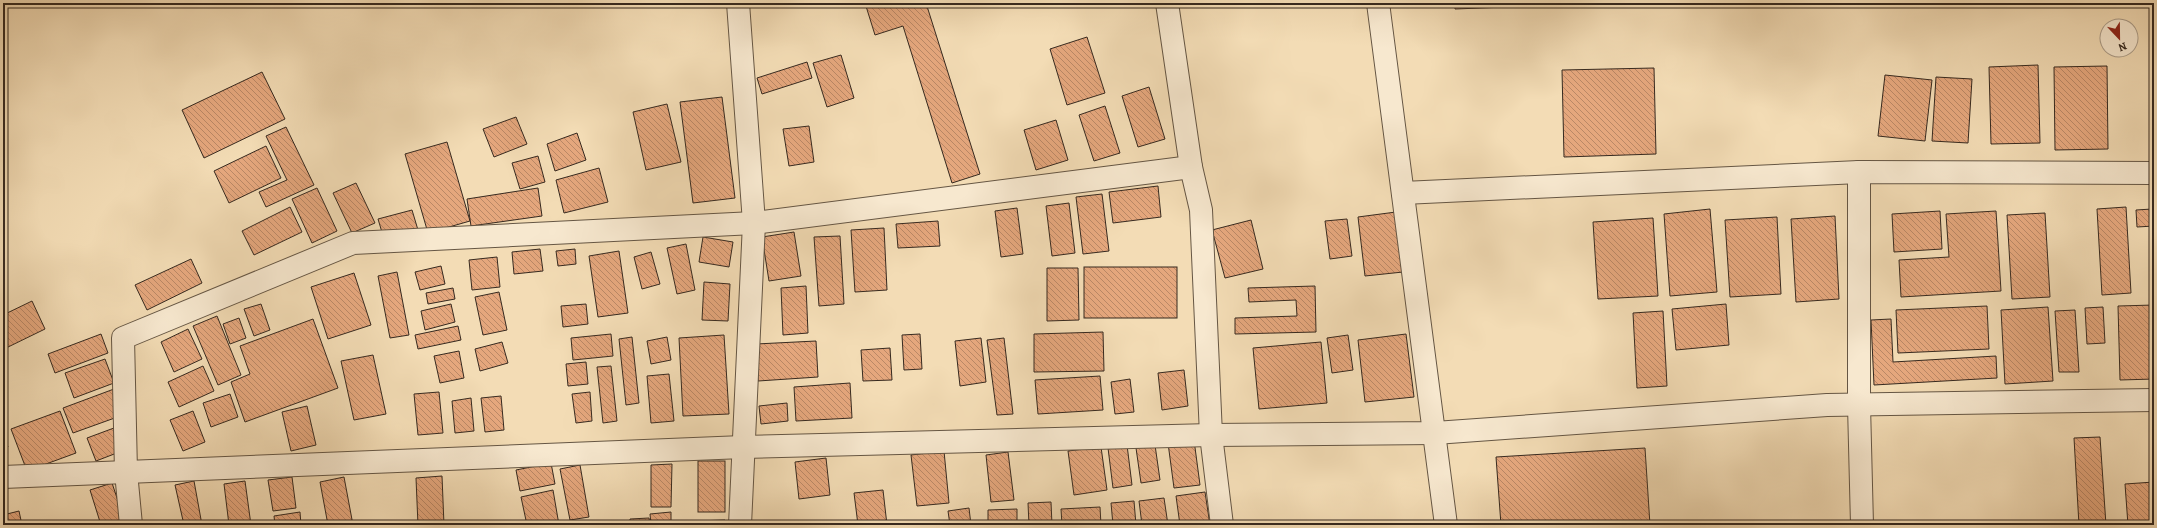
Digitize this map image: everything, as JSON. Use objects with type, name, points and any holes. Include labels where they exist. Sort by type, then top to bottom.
[{"type":"street","points":[[738,3],[754,223],[740,525]]},
{"type":"street","points":[[1167,3],[1191,167],[1201,210],[1211,435],[1222,525]]},
{"type":"street","points":[[1378,3],[1446,525]]},
{"type":"street","points":[[131,525],[126,472],[123,338],[353,243],[754,223],[1191,167]]},
{"type":"street","points":[[1403,193],[1859,172],[2154,173]]},
{"type":"street","points":[[1859,172],[1859,404],[1862,525]]},
{"type":"street","points":[[3,477],[743,447],[1211,435],[1435,433],[1819,405],[2154,400]]},
{"type":"building","points":[[865,3],[926,3],[980,174],[952,183],[903,26],[875,35]]},
{"type":"building","points":[[1455,3],[1506,3],[1506,7],[1455,9]]},
{"type":"building","points":[[1087,37],[1105,93],[1067,105],[1050,49]]},
{"type":"building","points":[[841,55],[854,98],[827,107],[813,63]]},
{"type":"building","points":[[807,62],[812,78],[762,94],[757,78]]},
{"type":"building","points":[[2038,65],[2040,143],[1991,144],[1989,67]]},
{"type":"building","points":[[2107,66],[2108,149],[2055,150],[2054,67]]},
{"type":"building","points":[[1654,68],[1656,154],[1564,157],[1562,70]]},
{"type":"building","points":[[262,72],[285,119],[204,158],[182,110]]},
{"type":"building","points":[[1885,75],[1932,80],[1925,141],[1878,136]]},
{"type":"building","points":[[1936,77],[1972,79],[1968,143],[1932,141]]},
{"type":"building","points":[[1149,87],[1165,139],[1138,147],[1122,96]]},
{"type":"building","points":[[722,97],[735,198],[693,203],[680,102]]},
{"type":"building","points":[[667,104],[681,162],[646,170],[633,112]]},
{"type":"building","points":[[1105,106],[1120,153],[1094,161],[1079,115]]},
{"type":"building","points":[[516,117],[527,144],[494,157],[483,129]]},
{"type":"building","points":[[1056,120],[1068,160],[1036,170],[1024,130]]},
{"type":"building","points":[[809,126],[814,162],[789,166],[783,129]]},
{"type":"building","points":[[286,127],[314,185],[266,207],[259,192],[287,180],[266,136]]},
{"type":"building","points":[[577,133],[586,160],[555,171],[547,144]]},
{"type":"building","points":[[447,142],[470,221],[428,233],[405,154]]},
{"type":"building","points":[[266,146],[281,178],[229,203],[214,171]]},
{"type":"building","points":[[538,156],[545,182],[520,189],[512,163]]},
{"type":"building","points":[[599,168],[608,202],[564,213],[556,180]]},
{"type":"building","points":[[356,183],[375,223],[352,233],[333,193]]},
{"type":"building","points":[[1158,186],[1161,217],[1113,223],[1109,192]]},
{"type":"building","points":[[317,188],[337,231],[312,243],[292,199]]},
{"type":"building","points":[[538,188],[542,216],[471,226],[467,199]]},
{"type":"building","points":[[1102,194],[1109,251],[1083,254],[1076,197]]},
{"type":"building","points":[[1069,203],[1075,253],[1052,256],[1046,206]]},
{"type":"building","points":[[290,207],[302,232],[254,255],[242,231]]},
{"type":"building","points":[[2126,207],[2131,293],[2102,295],[2097,209]]},
{"type":"building","points":[[1017,208],[1023,254],[1001,257],[995,211]]},
{"type":"building","points":[[1710,209],[1717,292],[1670,296],[1664,214]]},
{"type":"building","points":[[2152,209],[2154,226],[2137,227],[2136,210]]},
{"type":"building","points":[[412,210],[418,230],[384,239],[378,219]]},
{"type":"building","points":[[1940,211],[1942,249],[1894,252],[1892,214]]},
{"type":"building","points":[[1996,211],[2001,291],[1901,297],[1899,260],[1949,257],[1946,214]]},
{"type":"building","points":[[1396,212],[1403,272],[1365,276],[1358,217]]},
{"type":"building","points":[[2045,213],[2050,297],[2012,299],[2007,215]]},
{"type":"building","points":[[1835,216],[1839,299],[1796,302],[1791,219]]},
{"type":"building","points":[[1777,217],[1781,294],[1730,297],[1725,220]]},
{"type":"building","points":[[1653,218],[1658,296],[1598,299],[1593,222]]},
{"type":"building","points":[[1347,219],[1352,256],[1330,259],[1325,221]]},
{"type":"building","points":[[1251,220],[1263,269],[1225,278],[1212,230]]},
{"type":"building","points":[[938,221],[940,246],[898,248],[896,224]]},
{"type":"building","points":[[884,228],[887,290],[855,292],[851,230]]},
{"type":"building","points":[[794,232],[801,276],[769,281],[762,237]]},
{"type":"building","points":[[840,236],[844,304],[819,306],[814,237]]},
{"type":"building","points":[[703,237],[733,242],[729,267],[699,262]]},
{"type":"building","points":[[686,244],[695,290],[677,294],[667,248]]},
{"type":"building","points":[[540,249],[543,271],[514,274],[512,252]]},
{"type":"building","points":[[575,249],[576,264],[558,266],[556,251]]},
{"type":"building","points":[[619,251],[628,313],[598,317],[589,256]]},
{"type":"building","points":[[651,252],[660,284],[642,289],[634,257]]},
{"type":"building","points":[[497,257],[500,287],[472,290],[469,260]]},
{"type":"building","points":[[191,259],[202,283],[147,310],[135,285]]},
{"type":"building","points":[[441,266],[445,284],[420,290],[415,272]]},
{"type":"building","points":[[1084,267],[1177,267],[1177,318],[1084,318]]},
{"type":"building","points":[[1047,268],[1078,268],[1079,320],[1047,321]]},
{"type":"building","points":[[397,272],[409,335],[390,338],[378,276]]},
{"type":"building","points":[[354,273],[371,325],[328,339],[311,287]]},
{"type":"building","points":[[704,282],[730,284],[728,321],[702,320]]},
{"type":"building","points":[[806,286],[808,333],[783,335],[781,288]]},
{"type":"building","points":[[1315,286],[1316,332],[1235,334],[1235,318],[1297,316],[1296,300],[1249,302],[1248,288]]},
{"type":"building","points":[[453,288],[455,299],[428,304],[426,293]]},
{"type":"building","points":[[499,292],[507,330],[483,335],[475,297]]},
{"type":"building","points":[[32,301],[45,329],[4,349],[3,315]]},
{"type":"building","points":[[261,304],[270,330],[254,336],[244,309]]},
{"type":"building","points":[[451,304],[455,322],[425,330],[421,311]]},
{"type":"building","points":[[586,304],[588,324],[563,327],[561,306]]},
{"type":"building","points":[[1726,304],[1729,345],[1676,350],[1672,309]]},
{"type":"building","points":[[2154,305],[2154,379],[2120,380],[2118,306]]},
{"type":"building","points":[[1987,306],[1989,349],[1898,353],[1896,310]]},
{"type":"building","points":[[2048,307],[2053,381],[2005,384],[2001,310]]},
{"type":"building","points":[[2103,307],[2105,343],[2087,344],[2085,308]]},
{"type":"building","points":[[2075,310],[2079,372],[2059,372],[2055,311]]},
{"type":"building","points":[[1663,311],[1667,386],[1637,388],[1633,313]]},
{"type":"building","points":[[217,316],[241,375],[218,385],[193,326]]},
{"type":"building","points":[[239,318],[246,338],[230,344],[223,324]]},
{"type":"building","points":[[313,319],[338,388],[245,422],[231,382],[250,374],[240,346]]},
{"type":"building","points":[[1891,319],[1893,362],[1996,356],[1997,378],[1874,385],[1871,320]]},
{"type":"building","points":[[458,326],[461,340],[418,349],[415,335]]},
{"type":"building","points":[[188,329],[202,359],[174,372],[161,342]]},
{"type":"building","points":[[1103,332],[1104,371],[1034,372],[1034,334]]},
{"type":"building","points":[[101,334],[108,353],[55,373],[48,354]]},
{"type":"building","points":[[611,334],[613,356],[573,360],[571,338]]},
{"type":"building","points":[[920,334],[922,369],[904,370],[902,335]]},
{"type":"building","points":[[1406,334],[1414,397],[1365,402],[1358,340]]},
{"type":"building","points":[[724,335],[729,414],[683,416],[679,338]]},
{"type":"building","points":[[1348,335],[1353,370],[1332,373],[1327,338]]},
{"type":"building","points":[[632,337],[639,403],[626,405],[619,339]]},
{"type":"building","points":[[667,337],[671,360],[651,364],[647,341]]},
{"type":"building","points":[[981,338],[986,382],[960,386],[955,341]]},
{"type":"building","points":[[1004,338],[1013,414],[997,415],[987,340]]},
{"type":"building","points":[[816,341],[818,377],[758,381],[756,344]]},
{"type":"building","points":[[502,342],[508,363],[480,371],[475,349]]},
{"type":"building","points":[[1321,342],[1327,403],[1259,409],[1253,348]]},
{"type":"building","points":[[890,348],[892,380],[863,381],[861,350]]},
{"type":"building","points":[[459,351],[464,378],[440,383],[434,356]]},
{"type":"building","points":[[373,355],[386,414],[354,420],[341,361]]},
{"type":"building","points":[[105,359],[114,383],[74,398],[65,373]]},
{"type":"building","points":[[586,362],[588,384],[568,386],[566,364]]},
{"type":"building","points":[[203,366],[214,391],[179,407],[168,382]]},
{"type":"building","points":[[611,366],[617,421],[603,423],[597,367]]},
{"type":"building","points":[[1184,370],[1188,406],[1162,410],[1158,373]]},
{"type":"building","points":[[669,374],[674,421],[651,423],[647,376]]},
{"type":"building","points":[[1100,376],[1103,410],[1038,414],[1035,380]]},
{"type":"building","points":[[1130,379],[1134,412],[1115,414],[1111,382]]},
{"type":"building","points":[[850,383],[852,418],[796,421],[794,387]]},
{"type":"building","points":[[114,389],[123,415],[73,433],[63,408]]},
{"type":"building","points":[[439,392],[443,433],[418,435],[414,394]]},
{"type":"building","points":[[590,392],[592,421],[576,423],[572,394]]},
{"type":"building","points":[[230,394],[238,417],[211,427],[203,403]]},
{"type":"building","points":[[501,396],[504,430],[485,432],[481,398]]},
{"type":"building","points":[[471,398],[474,431],[455,433],[452,401]]},
{"type":"building","points":[[787,403],[788,421],[761,424],[759,406]]},
{"type":"building","points":[[307,406],[316,445],[291,451],[282,412]]},
{"type":"building","points":[[60,411],[76,453],[27,471],[11,429]]},
{"type":"building","points":[[193,411],[205,442],[183,451],[170,420]]},
{"type":"building","points":[[114,428],[122,451],[96,461],[87,438]]},
{"type":"building","points":[[3,432],[8,447],[3,449]]},
{"type":"building","points":[[2100,437],[2106,525],[2079,525],[2074,438]]},
{"type":"building","points":[[1194,440],[1200,485],[1174,488],[1168,443]]},
{"type":"building","points":[[1127,445],[1132,485],[1113,488],[1108,448]]},
{"type":"building","points":[[1155,445],[1160,480],[1141,483],[1136,448]]},
{"type":"building","points":[[1101,447],[1107,490],[1074,495],[1068,451]]},
{"type":"building","points":[[1645,448],[1650,525],[1501,525],[1496,457]]},
{"type":"building","points":[[944,451],[949,503],[917,506],[911,455]]},
{"type":"building","points":[[1008,452],[1014,500],[991,502],[986,455]]},
{"type":"building","points":[[826,458],[830,495],[799,499],[795,462]]},
{"type":"building","points":[[698,461],[725,461],[725,512],[698,512]]},
{"type":"building","points":[[551,463],[555,484],[520,491],[516,470]]},
{"type":"building","points":[[672,464],[671,507],[651,507],[651,465]]},
{"type":"building","points":[[580,465],[589,517],[570,520],[560,469]]},
{"type":"building","points":[[442,476],[444,525],[418,525],[416,478]]},
{"type":"building","points":[[292,477],[296,508],[273,511],[268,480]]},
{"type":"building","points":[[344,477],[353,525],[328,525],[320,482]]},
{"type":"building","points":[[194,481],[202,525],[184,525],[175,485]]},
{"type":"building","points":[[245,481],[251,525],[229,525],[224,484]]},
{"type":"building","points":[[2154,482],[2154,525],[2128,525],[2125,484]]},
{"type":"building","points":[[112,483],[126,525],[101,525],[90,490]]},
{"type":"building","points":[[553,490],[559,525],[527,525],[521,497]]},
{"type":"building","points":[[883,490],[887,525],[858,525],[854,493]]},
{"type":"building","points":[[1205,492],[1210,525],[1180,525],[1176,496]]},
{"type":"building","points":[[1164,498],[1168,525],[1142,525],[1139,501]]},
{"type":"building","points":[[1134,501],[1136,525],[1113,525],[1111,503]]},
{"type":"building","points":[[1051,502],[1052,525],[1029,525],[1028,503]]},
{"type":"building","points":[[1100,507],[1101,525],[1062,525],[1061,509]]},
{"type":"building","points":[[969,508],[971,525],[950,525],[948,511]]},
{"type":"building","points":[[1017,509],[1017,525],[988,525],[988,510]]},
{"type":"building","points":[[19,511],[22,525],[3,525],[3,515]]},
{"type":"building","points":[[300,512],[301,525],[275,525],[274,516]]},
{"type":"building","points":[[671,512],[671,525],[651,525],[650,514]]},
{"type":"building","points":[[649,518],[650,525],[630,525],[630,519]]},
{"type":"building","points":[[725,520],[725,525],[696,525],[696,521]]}]
